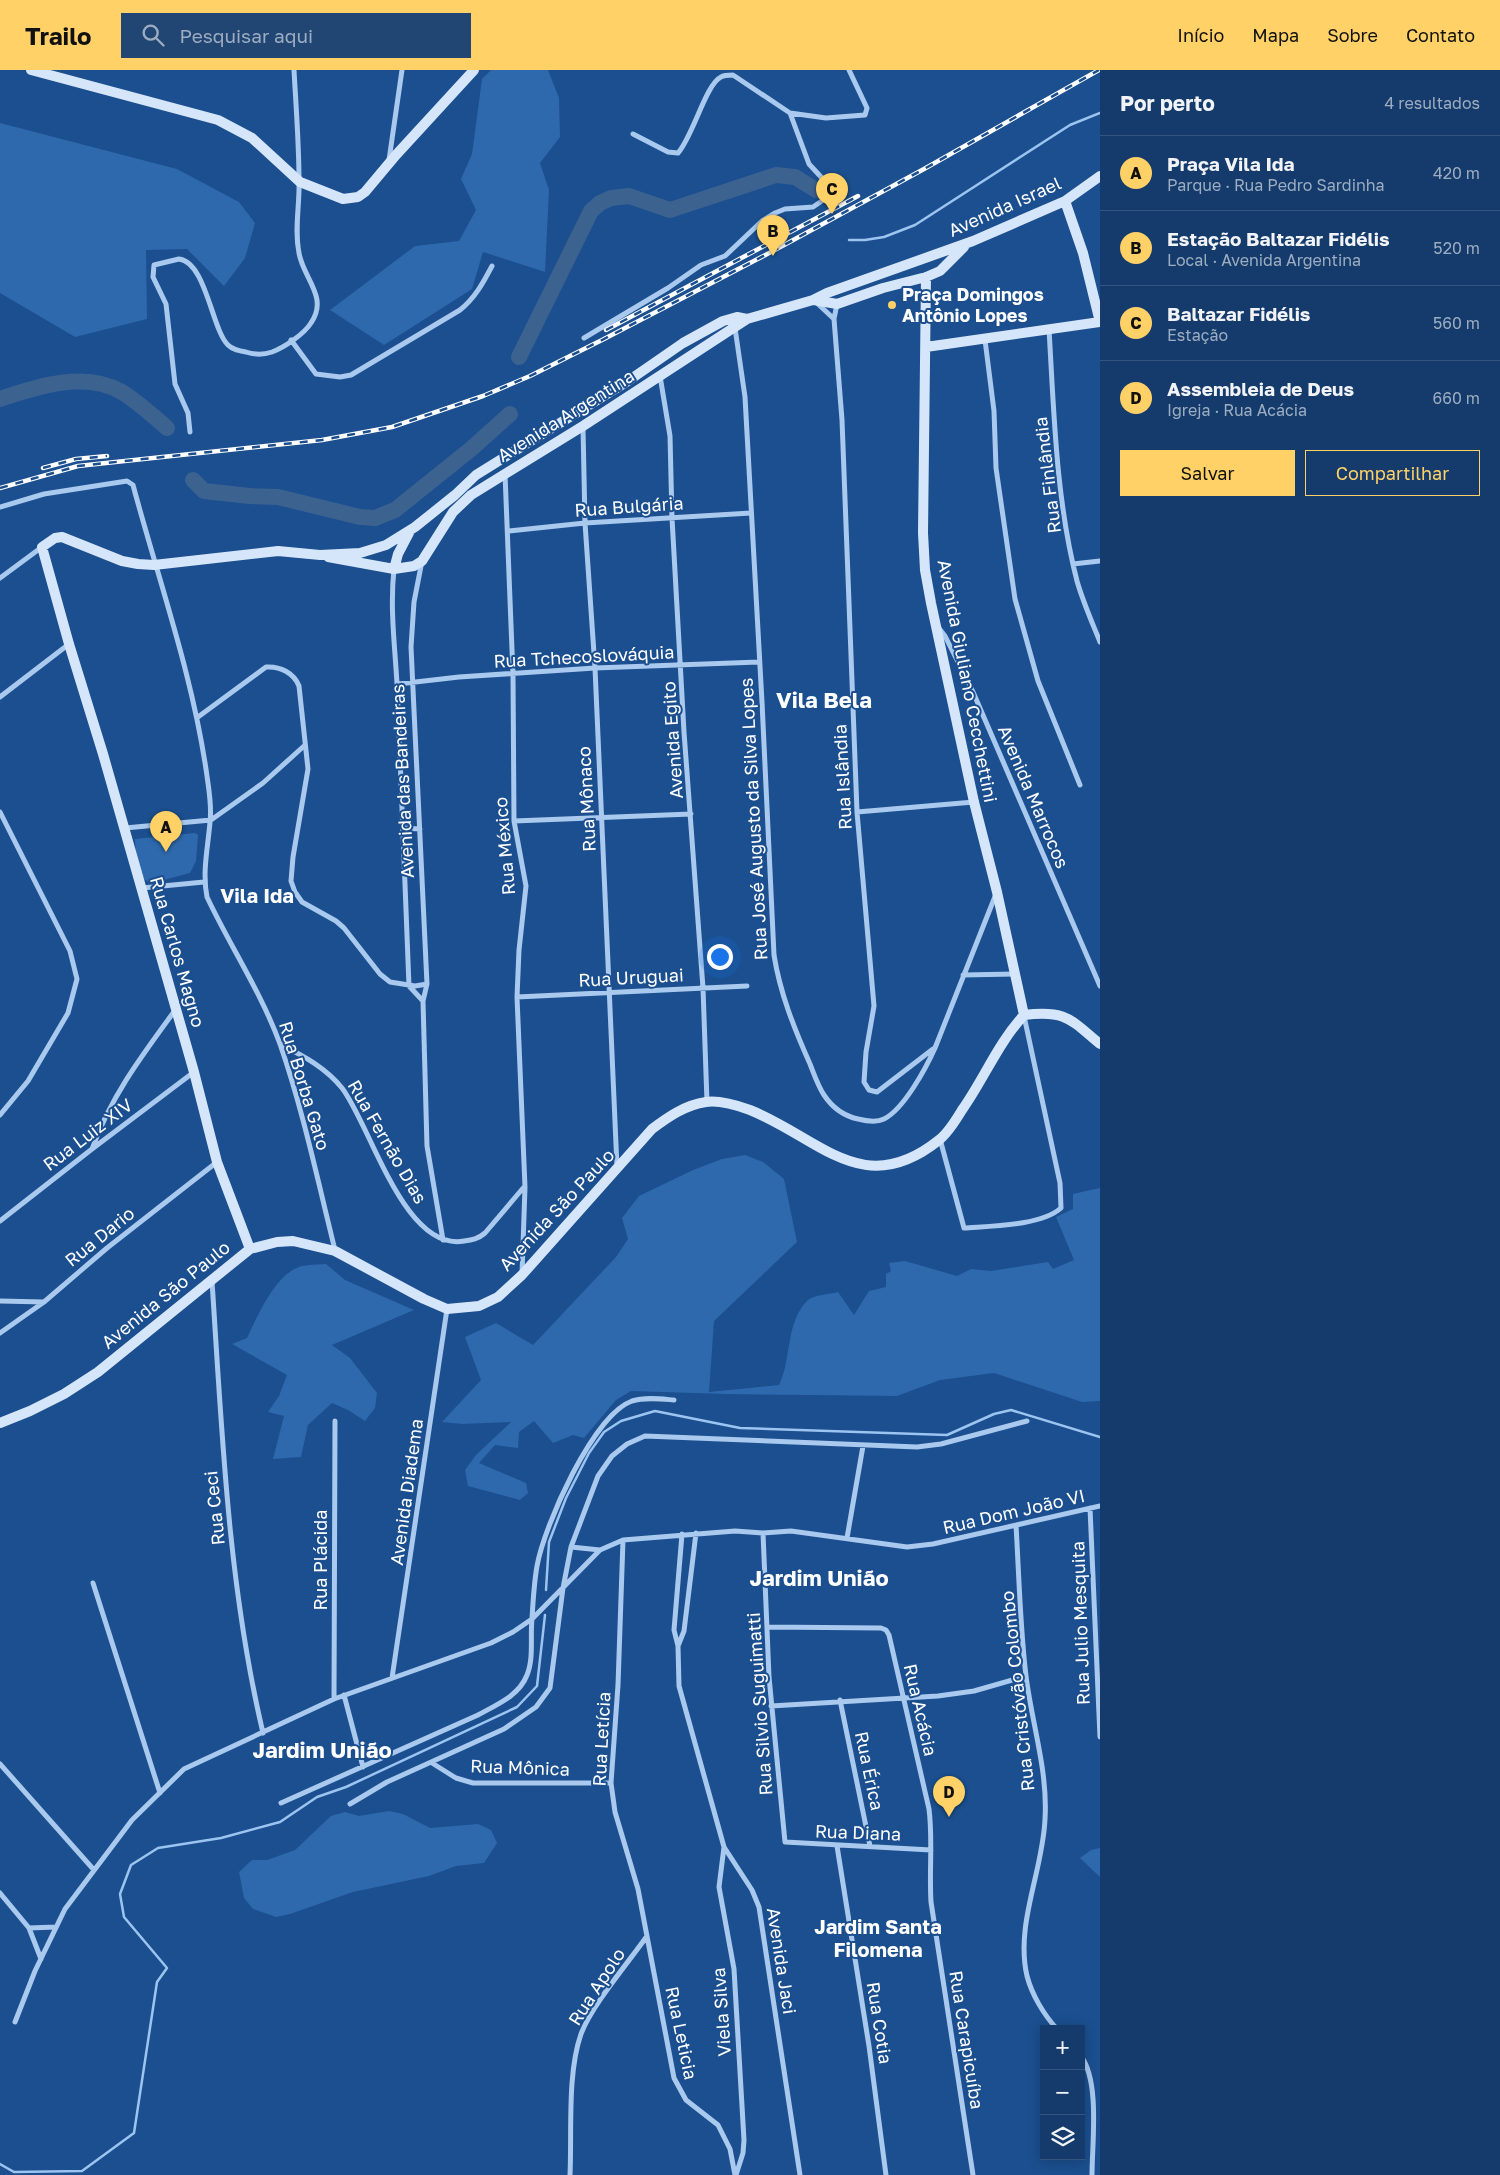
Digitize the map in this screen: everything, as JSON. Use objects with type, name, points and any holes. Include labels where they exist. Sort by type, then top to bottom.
[{"type":"street","points":[[31,70],[178,108],[229,124],[252,138],[300,182],[343,199],[352,198],[365,192],[474,70]]},
{"type":"street","points":[[190,432],[188,413],[175,384],[166,304],[153,276],[154,265],[179,258],[186,261],[197,274],[204,288],[225,341],[234,350],[255,355],[278,350],[310,325],[316,315],[318,297],[302,268],[296,229],[300,182],[294,70]]},
{"type":"street","points":[[389,163],[402,70]]},
{"type":"street","points":[[633,134],[668,152],[678,153],[691,136],[708,92],[716,80],[722,76],[732,75],[741,79],[790,113],[826,118],[865,115],[867,108],[849,70]]},
{"type":"street","points":[[584,338],[668,288],[701,265],[725,256],[762,221],[774,213],[786,209],[813,207],[835,192],[809,164],[790,113]]},
{"type":"street","name":"Avenida Israel","points":[[813,300],[827,293],[973,241],[1065,201],[1100,176]]},
{"type":"street","points":[[926,347],[1100,323],[1083,253],[1065,201]]},
{"type":"street","points":[[813,300],[837,304],[883,288],[926,277],[940,271],[959,250],[973,241]]},
{"type":"street","points":[[926,277],[950,250]]},
{"type":"street","points":[[291,340],[316,374],[340,377],[351,375],[460,310],[476,295],[492,266]]},
{"type":"street","name":"Avenida Giuliano Cecchettini","points":[[926,277],[923,533],[925,570],[974,802],[997,892],[1024,1015]]},
{"type":"street","points":[[813,300],[834,319]]},
{"type":"street","name":"Avenida Argentina","points":[[320,554],[360,553],[386,545],[415,527],[455,495],[476,475],[628,381],[682,343],[737,317],[747,318],[813,300]]},
{"type":"street","name":"Rua Islândia","points":[[837,304],[834,319],[842,420],[857,812],[874,1006],[866,1052],[864,1082],[866,1087],[877,1092],[935,1048]]},
{"type":"street","name":"Avenida Argentina","points":[[422,561],[453,512],[471,495],[584,426],[690,355],[735,328],[747,318]]},
{"type":"street","name":"Rua José Augusto da Silva Lopes","points":[[735,328],[744,397],[774,955],[779,984],[798,1036],[824,1095],[837,1109],[850,1117],[876,1121],[885,1118],[914,1086],[935,1048],[962,976],[997,892]]},
{"type":"street","name":"Rua Finlândia","points":[[1049,330],[1055,423],[1064,512],[1073,564],[1084,602],[1100,642]]},
{"type":"street","points":[[985,340],[994,411],[996,468],[1015,600],[1038,681],[1080,785]]},
{"type":"street","points":[[682,343],[684,350],[690,355]]},
{"type":"street","points":[[674,349],[679,355],[679,363]]},
{"type":"street","name":"Avenida Egito","points":[[660,376],[670,436],[672,518],[682,665],[684,732],[703,988],[707,1102]]},
{"type":"street","name":"Rua Mônaco","points":[[584,426],[585,523],[596,668],[617,1170]]},
{"type":"street","name":"Rua México","points":[[505,474],[509,531],[513,675],[514,821],[518,854],[526,886],[519,950],[517,997],[524,1187],[522,1275]]},
{"type":"street","points":[[0,507],[44,494],[130,481],[133,484],[154,564],[177,634],[198,717],[210,798],[210,820],[204,882],[142,888]]},
{"type":"street","name":"Rua Bulgária","points":[[509,531],[585,523],[751,513]]},
{"type":"street","points":[[394,569],[406,538],[415,527],[429,527],[433,531],[433,541]]},
{"type":"street","points":[[0,578],[55,538],[66,538],[122,562],[154,564],[278,550],[320,554],[338,560],[394,569],[414,566],[422,561]]},
{"type":"street","name":"Rua Carlos Magno","points":[[42,547],[69,644],[125,828],[194,1072],[217,1162],[250,1249]]},
{"type":"street","name":"Avenida das Bandeiras","points":[[422,561],[412,621],[412,683],[427,984],[423,1001],[427,1146],[443,1240]]},
{"type":"street","points":[[1073,564],[1100,561]]},
{"type":"street","name":"Avenida das Bandeiras","points":[[394,569],[392,632],[398,684],[410,986]]},
{"type":"street","name":"Avenida Marrocos","points":[[935,623],[945,636],[973,692],[1100,986]]},
{"type":"street","points":[[0,697],[69,644]]},
{"type":"street","name":"Rua Tchecoslováquia","points":[[398,684],[459,677],[513,675],[596,668],[759,662]]},
{"type":"street","points":[[198,717],[260,670],[277,667],[291,674],[299,686],[307,764],[307,780],[293,857],[291,881],[295,892],[302,902],[340,925],[380,974],[390,982],[410,986],[427,984]]},
{"type":"street","points":[[125,828],[210,820],[262,783],[304,746]]},
{"type":"street","points":[[857,812],[974,802]]},
{"type":"street","points":[[0,812],[70,951],[77,979],[68,1013],[28,1081],[0,1115]]},
{"type":"street","points":[[514,821],[602,816],[691,814]]},
{"type":"street","points":[[403,828],[420,829]]},
{"type":"street","name":"Rua Borba Gato","points":[[204,882],[210,904],[269,1018],[280,1044],[310,1148],[335,1251]]},
{"type":"street","points":[[962,976],[1015,974]]},
{"type":"street","points":[[410,986],[423,1001]]},
{"type":"street","name":"Rua Uruguai","points":[[517,997],[747,986]]},
{"type":"street","points":[[92,1148],[102,1121],[118,1091],[176,1009]]},
{"type":"street","points":[[940,1139],[964,1228],[1010,1225],[1053,1215],[1061,1208],[1060,1183],[1024,1015],[1054,1013],[1068,1018],[1080,1025],[1100,1044]]},
{"type":"street","name":"Avenida São Paulo","points":[[0,1423],[64,1394],[98,1372],[250,1249],[278,1242],[294,1241],[335,1251],[424,1299],[447,1309],[479,1306],[498,1296],[522,1275],[652,1129],[672,1114],[689,1106],[707,1102],[735,1104],[758,1114],[849,1162],[867,1166],[885,1166],[903,1162],[940,1139],[969,1100],[1010,1032],[1024,1015]]},
{"type":"street","name":"Rua Fernão Dias","points":[[280,1044],[303,1056],[326,1072],[342,1089],[357,1112],[399,1197],[420,1224],[431,1234],[443,1240]]},
{"type":"street","name":"Rua Luiz XIV","points":[[0,1222],[92,1148],[194,1072]]},
{"type":"street","name":"Rua Dario","points":[[0,1333],[44,1302],[108,1248],[217,1162]]},
{"type":"street","points":[[443,1240],[459,1242],[481,1236],[524,1187]]},
{"type":"street","name":"Rua Ceci","points":[[212,1278],[226,1493],[238,1596],[255,1700],[263,1733]]},
{"type":"street","points":[[0,1302],[44,1302]]},
{"type":"street","name":"Avenida Diadema","points":[[392,1678],[447,1309]]},
{"type":"street","points":[[281,1802],[478,1715],[506,1700],[520,1688],[527,1675],[531,1655],[537,1565],[547,1530],[564,1490],[598,1431],[617,1411],[632,1402],[649,1399],[674,1400]]},
{"type":"street","name":"Rua Plácida","points":[[334,1699],[335,1420]]},
{"type":"street","points":[[350,1804],[387,1782],[504,1730],[536,1707],[544,1698],[550,1688],[563,1588],[571,1547],[598,1476],[612,1456],[627,1444],[645,1436],[917,1447],[941,1444],[1028,1421]]},
{"type":"street","points":[[847,1538],[863,1446]]},
{"type":"street","name":"Rua Dom João VI","points":[[600,1550],[623,1540],[735,1531],[763,1533],[791,1531],[907,1547],[933,1544],[1100,1506]]},
{"type":"street","name":"Rua Julio Mesquita","points":[[1090,1508],[1100,1737]]},
{"type":"street","name":"Rua Cristóvão Colombo","points":[[1016,1525],[1026,1676],[1042,1767],[1045,1819],[1025,1938],[1027,1976],[1035,1997],[1054,2025]]},
{"type":"street","name":"Avenida Jaci","points":[[678,1646],[684,1631],[696,1533]]},
{"type":"street","name":"Rua Silvio Suguimatti","points":[[763,1533],[771,1706],[785,1843]]},
{"type":"street","name":"Avenida Jaci","points":[[682,1534],[674,1630],[678,1646],[679,1686],[724,1847],[752,1890],[759,1907],[800,2175]]},
{"type":"street","name":"Rua Letícia","points":[[623,1540],[618,1685],[611,1784],[615,1812],[638,1888],[647,1936]]},
{"type":"street","points":[[571,1547],[600,1550]]},
{"type":"street","points":[[15,2022],[41,1959],[65,1909],[132,1820],[184,1769],[334,1699],[491,1643],[513,1632],[532,1619],[600,1550]]},
{"type":"street","points":[[93,1583],[160,1793]]},
{"type":"street","name":"Rua Acácia","points":[[767,1626],[880,1628],[886,1630],[889,1635],[929,1809],[931,1850]]},
{"type":"street","points":[[771,1706],[840,1700],[903,1698],[974,1691],[1026,1676]]},
{"type":"street","points":[[344,1695],[363,1766]]},
{"type":"street","name":"Rua Érica","points":[[840,1700],[870,1846]]},
{"type":"street","name":"Rua Mônica","points":[[432,1763],[456,1778],[474,1783],[611,1784]]},
{"type":"street","points":[[0,1764],[94,1870]]},
{"type":"street","name":"Rua Diana","points":[[785,1843],[931,1850]]},
{"type":"street","name":"Rua Cotia","points":[[837,1846],[869,2046],[886,2175]]},
{"type":"street","name":"Viela Silva","points":[[724,1847],[719,1887],[734,1969],[744,2140],[743,2153],[735,2175]]},
{"type":"street","name":"Rua Carapicuíba","points":[[931,1850],[929,1874],[931,1902],[972,2175]]},
{"type":"street","points":[[0,1893],[29,1928],[41,1959]]},
{"type":"street","points":[[29,1928],[56,1927]]},
{"type":"street","name":"Rua Apolo","points":[[570,2175],[574,2063],[582,2033],[595,2009],[647,1936]]},
{"type":"street","name":"Rua Leticia","points":[[647,1936],[674,2078],[678,2090],[686,2100],[718,2125],[730,2149],[735,2175]]},
{"type":"street","points":[[1085,2061],[1091,2080],[1093,2102],[1092,2175]]},
{"type":"shaded area","points":[[491,70],[548,70],[559,98],[560,137],[540,163],[549,190],[545,272],[483,252],[472,289],[384,345],[330,310],[415,246],[459,241],[476,210],[461,179],[472,154],[482,79]]},
{"type":"shaded area","points":[[0,123],[177,169],[239,202],[255,223],[245,258],[224,286],[187,249],[146,250],[147,319],[75,337],[0,293]]},
{"type":"shaded area","points":[[195,833],[198,835],[196,861],[190,873],[152,883],[143,879],[136,859],[135,839]]},
{"type":"shaded area","points":[[745,1155],[763,1162],[784,1179],[797,1242],[714,1321],[709,1392],[779,1385],[786,1364],[792,1330],[801,1309],[808,1300],[838,1292],[854,1315],[869,1291],[886,1287],[886,1274],[891,1271],[889,1263],[905,1261],[957,1276],[971,1269],[991,1271],[1048,1262],[1053,1269],[1074,1260],[1056,1217],[1073,1209],[1073,1194],[1100,1188],[1100,1401],[1082,1402],[994,1373],[940,1380],[897,1396],[631,1391],[616,1400],[584,1438],[573,1435],[553,1443],[534,1421],[519,1432],[518,1448],[495,1445],[479,1463],[526,1483],[528,1493],[520,1500],[468,1486],[465,1470],[476,1455],[511,1422],[462,1424],[442,1422],[481,1380],[465,1337],[496,1323],[533,1345],[616,1257],[628,1239],[622,1218],[639,1196],[693,1170],[722,1159]]},
{"type":"shaded area","points":[[326,1264],[345,1280],[414,1310],[332,1345],[350,1358],[377,1393],[375,1408],[365,1421],[348,1410],[332,1403],[308,1425],[301,1457],[273,1459],[284,1416],[268,1412],[279,1396],[287,1375],[232,1344],[247,1338],[275,1287],[290,1271],[302,1266]]},
{"type":"shaded area","points":[[389,1811],[403,1814],[430,1828],[478,1824],[491,1830],[497,1843],[484,1863],[456,1866],[429,1876],[353,1892],[290,1914],[276,1917],[253,1909],[244,1898],[239,1872],[252,1860],[267,1860],[295,1850],[331,1816],[345,1812],[359,1816]]},
{"type":"shaded area","points":[[1100,1848],[1100,1877],[1080,1858],[1091,1850]]},
{"type":"waterway","points":[[849,240],[884,237],[915,225],[1070,125],[1100,113]]},
{"type":"waterway","points":[[519,357],[591,211],[600,203],[611,198],[629,196],[670,210],[776,175],[795,177],[816,190]]},
{"type":"waterway","points":[[0,399],[30,389],[61,383],[93,382],[122,392],[167,428]]},
{"type":"waterway","points":[[193,480],[204,491],[278,497],[360,517],[375,518],[395,510],[471,449],[510,414]]},
{"type":"waterway","points":[[546,1590],[549,1542],[566,1498],[589,1453],[604,1432],[621,1421],[655,1411],[740,1428],[947,1435],[994,1414],[1011,1410],[1100,1437]]},
{"type":"waterway","points":[[0,2164],[14,2172],[82,2171],[134,2133],[157,1982],[167,1968],[124,1917],[120,1894],[131,1865],[158,1848],[221,1838],[280,1822],[317,1797],[346,1787],[517,1707],[537,1686],[545,1615]]},
{"type":"railway","points":[[0,488],[78,466],[322,440],[392,427],[483,396],[530,376],[773,251],[924,169],[1099,70]]},
{"type":"railway","points":[[606,330],[858,196]]},
{"type":"railway","points":[[43,468],[76,459],[107,456]]},
{"type":"place","name":"Baltazar Fidélis","points":[[832,214]]},
{"type":"place","name":"Estação Baltazar Fidélis","points":[[773,256]]},
{"type":"place","name":"Praça Domingos Antônio Lopes","points":[[892,305]]},
{"type":"place","name":"Praça Vila Ida","points":[[166,852]]},
{"type":"place","name":"Assembleia de Deus","points":[[949,1817]]},
{"type":"district","name":"Vila Bela","points":[[824,700]]},
{"type":"district","name":"Vila Ida","points":[[257,896]]},
{"type":"district","name":"Jardim União","points":[[819,1578]]},
{"type":"district","name":"Jardim União","points":[[322,1750]]},
{"type":"district","name":"Jardim Santa Filomena","points":[[878,1938]]}]
